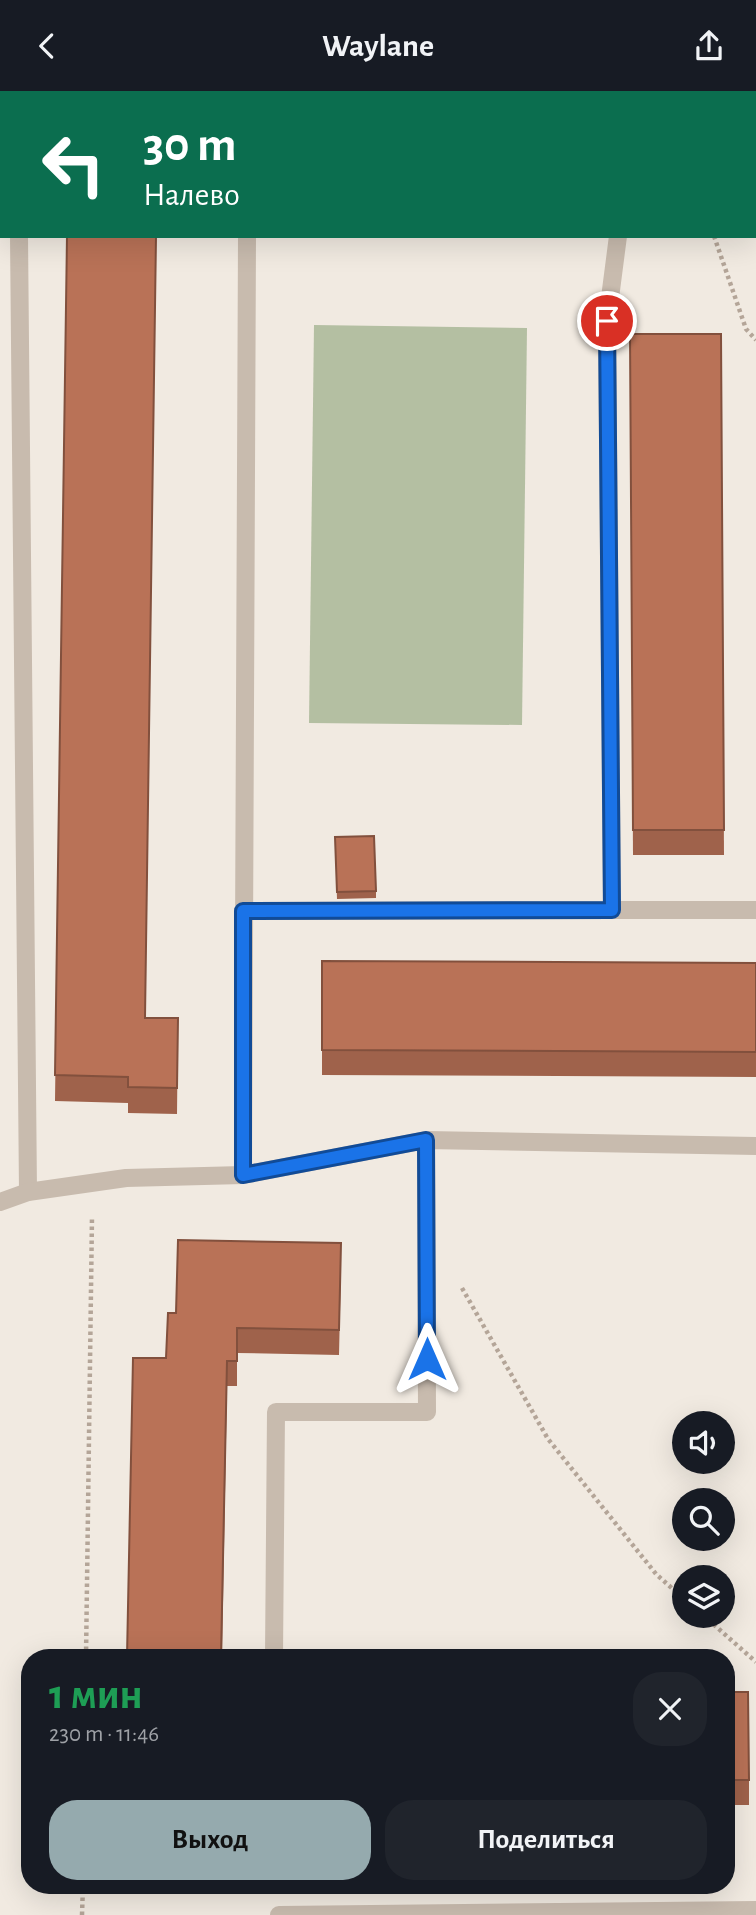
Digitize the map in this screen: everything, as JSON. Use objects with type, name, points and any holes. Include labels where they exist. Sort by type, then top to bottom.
[{"type":"lane","points":[[19,238],[28,1192]]},
{"type":"lane","points":[[243,1175],[247,238]]},
{"type":"lane","points":[[612,910],[607,321],[618,238]]},
{"type":"lane","points":[[243,911],[756,910]]},
{"type":"lane","points":[[0,1202],[28,1192],[126,1178],[243,1175],[426,1140],[756,1146]]},
{"type":"lane","points":[[274,1649],[276,1412],[427,1412],[426,1140]]},
{"type":"lane","points":[[279,1915],[756,1910]]},
{"type":"path","points":[[715,238],[746,328],[756,341]]},
{"type":"path","points":[[86,1649],[92,1183]]},
{"type":"path","points":[[460,1284],[548,1439],[656,1574],[672,1588]]},
{"type":"path","points":[[718,1628],[756,1662]]},
{"type":"path","points":[[82,1915],[83,1894]]},
{"type":"green space","points":[[314,325],[527,328],[522,725],[309,723]]},
{"type":"building","points":[[67,238],[156,238],[145,1018],[178,1018],[177,1088],[128,1087],[128,1077],[55,1075]]},
{"type":"building","points":[[630,334],[721,334],[724,830],[633,830]]},
{"type":"building","points":[[374,836],[376,891],[337,892],[335,837]]},
{"type":"building","points":[[322,961],[756,963],[756,1052],[322,1050]]},
{"type":"building","points":[[178,1240],[341,1243],[339,1330],[237,1328],[237,1361],[227,1361],[221,1649],[127,1649],[133,1358],[166,1358],[168,1313],[176,1313]]},
{"type":"building","points":[[735,1692],[748,1692],[749,1780],[735,1780]]},
{"type":"route","points":[[427,1359],[426,1140],[243,1175],[243,911],[612,910],[607,321]]}]
